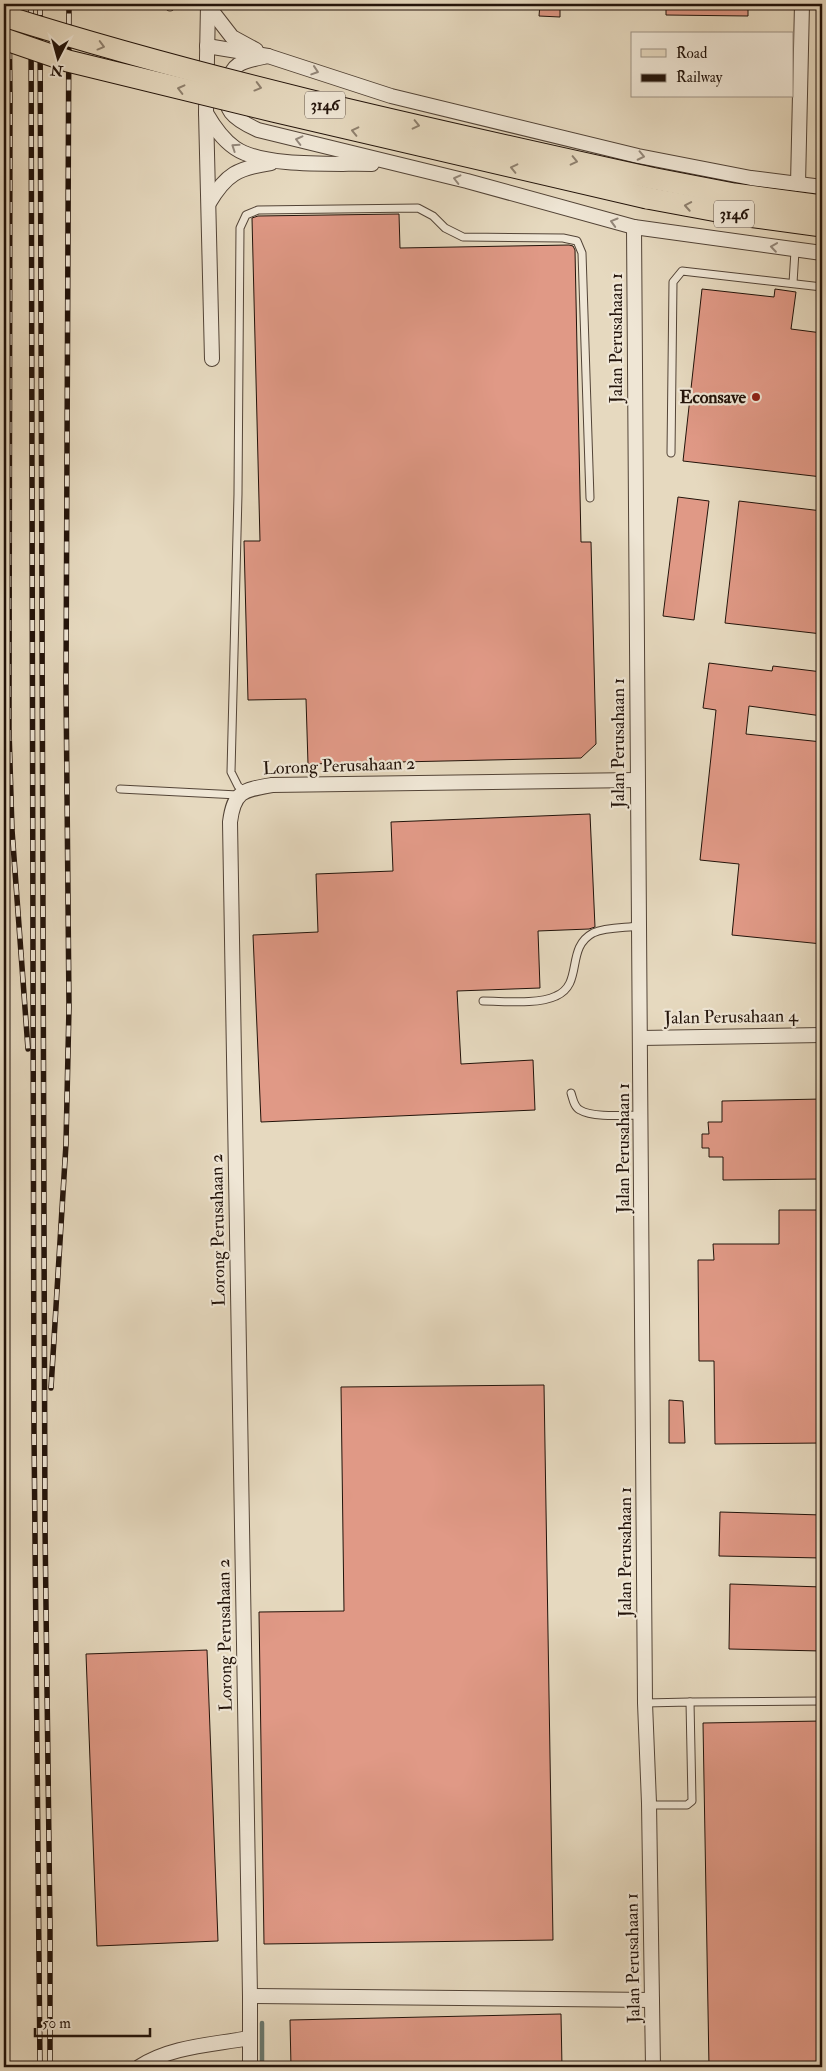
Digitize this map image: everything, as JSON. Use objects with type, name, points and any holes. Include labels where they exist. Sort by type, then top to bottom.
[{"type":"main road","name":"3146","points":[[4,16],[82,41],[649,188],[733,214],[822,226]]},
{"type":"main road","name":"3146","points":[[4,39],[77,63],[301,118],[649,188],[734,194],[822,206]]},
{"type":"street","points":[[798,184],[802,4]]},
{"type":"street","points":[[208,5],[232,37],[268,56]]},
{"type":"street","points":[[208,5],[206,112],[212,359]]},
{"type":"street","points":[[207,46],[268,56],[392,96],[638,156],[751,178],[822,187]]},
{"type":"street","points":[[268,56],[240,64],[232,70],[226,93],[229,110],[239,121],[258,130],[403,165],[634,227],[822,253]]},
{"type":"street","points":[[206,112],[219,135],[236,149],[257,158],[279,162],[403,165]]},
{"type":"street","points":[[209,203],[226,178],[242,169],[279,162]]},
{"type":"street","name":"Jalan Perusahaan 1","points":[[634,227],[636,780],[641,1038],[645,1704],[649,1805],[653,2067]]},
{"type":"street","name":"Lorong Perusahaan 2","points":[[250,2067],[230,822],[232,807],[241,793],[272,784],[636,780]]},
{"type":"street","name":"Jalan Perusahaan 4","points":[[641,1038],[822,1035]]},
{"type":"street","points":[[250,1996],[652,2000]]},
{"type":"street","points":[[139,2067],[152,2058],[172,2051],[250,2038]]},
{"type":"lane","points":[[120,789],[241,793],[230,772],[238,494],[240,228],[246,215],[258,210],[418,208],[433,216],[445,228],[463,237],[563,238],[577,241],[582,253],[590,498]]},
{"type":"lane","points":[[793,283],[795,250]]},
{"type":"lane","points":[[670,454],[673,282],[676,276],[682,270],[822,287]]},
{"type":"lane","points":[[483,1001],[539,1001],[556,996],[567,988],[573,976],[580,943],[593,933],[639,926]]},
{"type":"lane","points":[[571,1093],[574,1103],[580,1110],[590,1114],[641,1115]]},
{"type":"lane","points":[[645,1704],[822,1701]]},
{"type":"lane","points":[[649,1805],[687,1805],[692,1801],[690,1702]]},
{"type":"building","points":[[540,4],[560,4],[560,17],[539,16]]},
{"type":"building","points":[[666,4],[748,4],[748,16],[666,15]]},
{"type":"building","points":[[399,214],[400,248],[569,245],[573,246],[575,250],[581,542],[591,542],[596,744],[581,758],[308,764],[306,699],[248,700],[244,541],[260,541],[252,218],[258,216]]},
{"type":"building","name":"Econsave","points":[[702,289],[774,297],[775,289],[796,292],[791,329],[822,333],[822,477],[683,461]]},
{"type":"building","points":[[678,497],[709,501],[694,620],[663,616]]},
{"type":"building","points":[[739,501],[822,511],[822,634],[725,623]]},
{"type":"building","points":[[709,663],[772,671],[773,666],[822,672],[822,716],[749,706],[746,734],[822,742],[822,944],[732,935],[739,864],[700,860],[716,710],[703,708]]},
{"type":"building","points":[[590,814],[595,927],[589,929],[538,931],[540,988],[457,991],[461,1064],[533,1060],[535,1110],[261,1122],[253,935],[318,932],[316,874],[393,871],[391,822]]},
{"type":"building","points":[[822,1099],[822,1179],[723,1180],[723,1157],[709,1157],[709,1148],[702,1148],[702,1134],[709,1134],[708,1122],[722,1122],[722,1101]]},
{"type":"building","points":[[779,1210],[822,1210],[822,1443],[715,1444],[714,1361],[699,1361],[698,1260],[714,1260],[713,1244],[779,1244]]},
{"type":"building","points":[[544,1385],[553,1940],[264,1944],[259,1612],[344,1611],[341,1387]]},
{"type":"building","points":[[669,1400],[683,1401],[685,1443],[669,1443]]},
{"type":"building","points":[[720,1512],[822,1515],[822,1558],[719,1556]]},
{"type":"building","points":[[730,1584],[822,1587],[822,1651],[729,1649]]},
{"type":"building","points":[[207,1650],[218,1941],[97,1946],[86,1654]]},
{"type":"building","points":[[822,1721],[822,2067],[709,2067],[703,1723]]},
{"type":"building","points":[[561,2014],[562,2067],[291,2067],[290,2020]]},
{"type":"waterway","points":[[262,2023],[262,2067]]},
{"type":"railway","points":[[9,4],[9,730],[12,830],[28,1049]]},
{"type":"railway","points":[[31,4],[34,1431],[40,2067]]},
{"type":"railway","points":[[40,4],[45,1526],[50,2067]]},
{"type":"railway","points":[[51,1388],[66,1144],[69,1007],[66,684],[69,4]]},
{"type":"place","name":"Econsave","points":[[756,397]]}]
